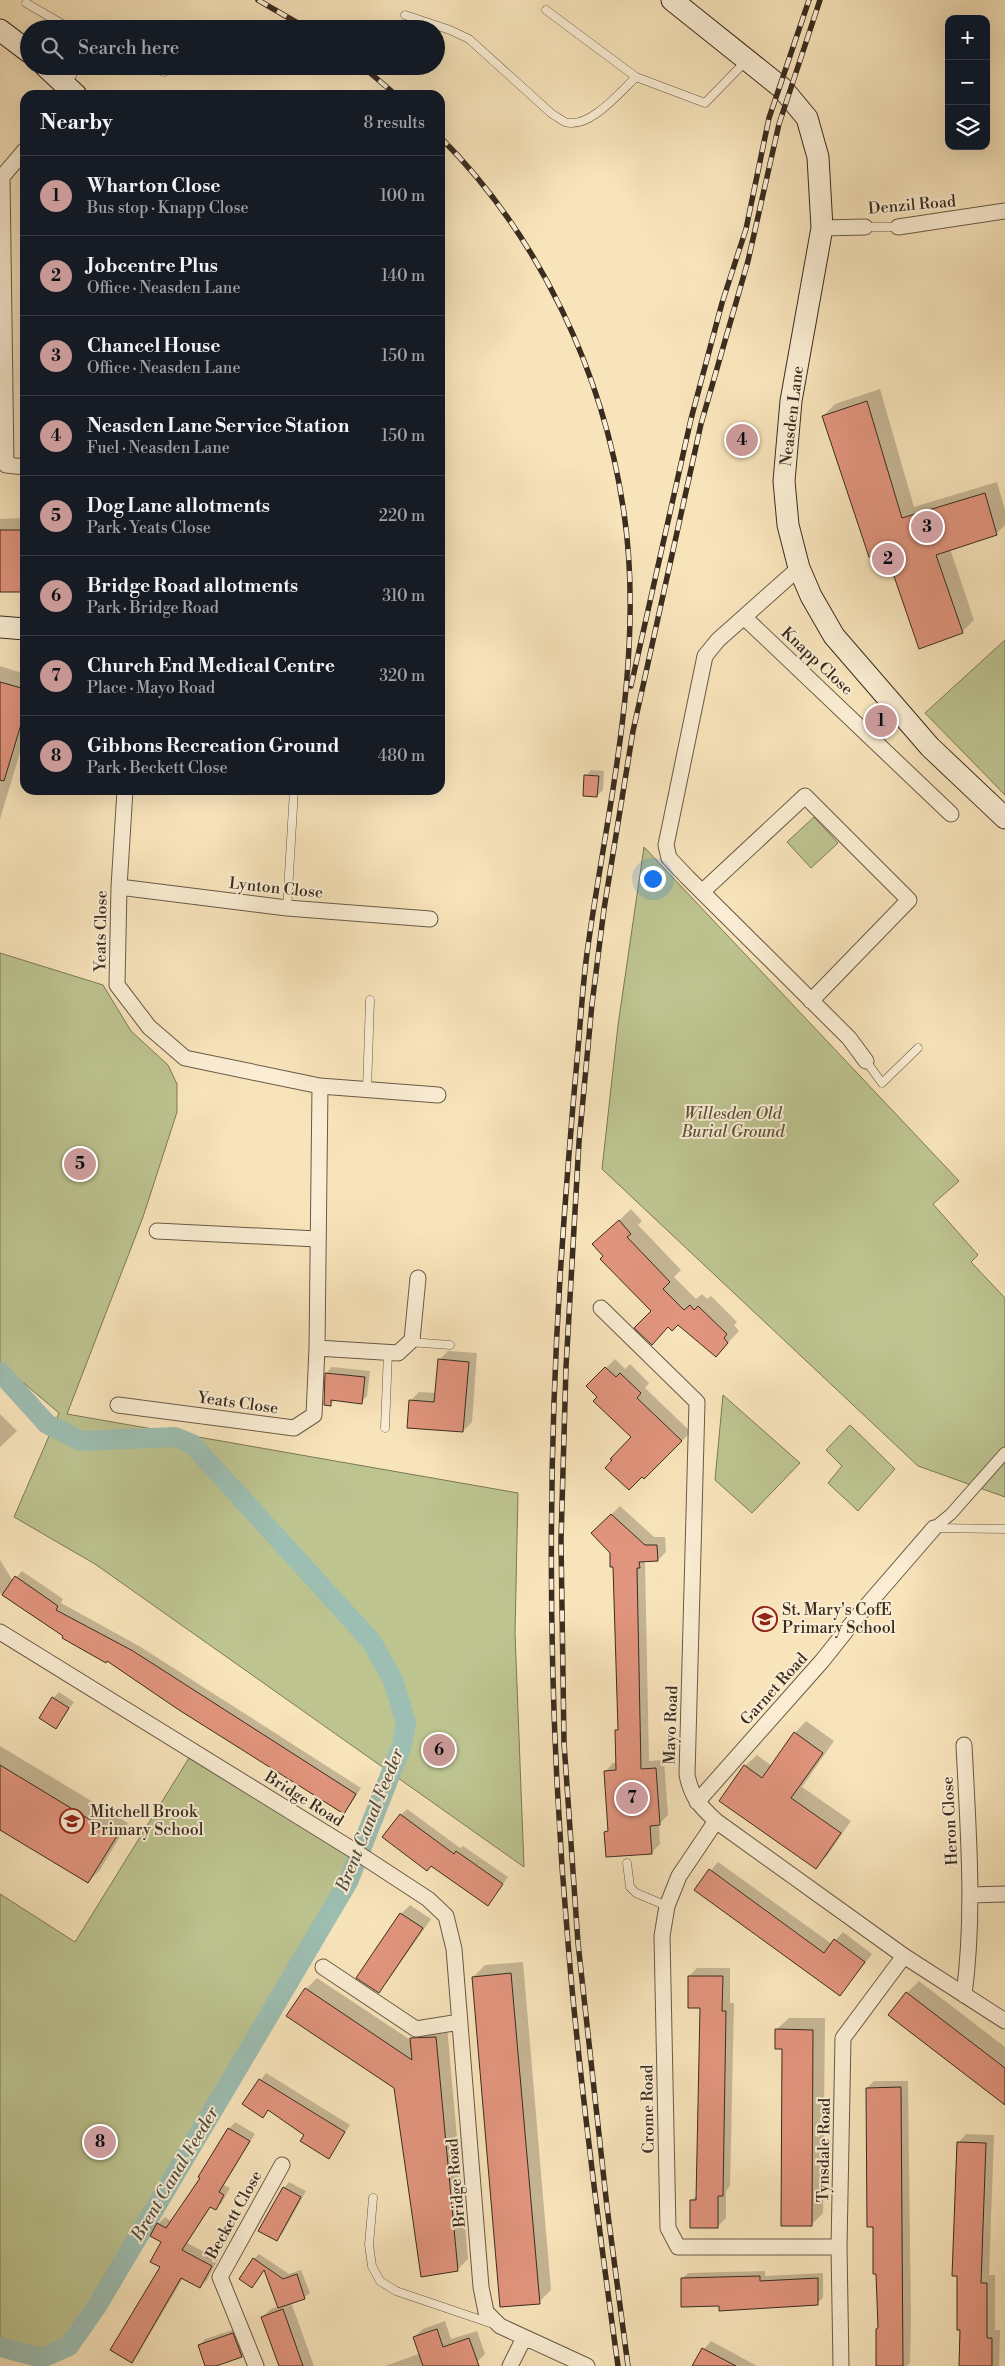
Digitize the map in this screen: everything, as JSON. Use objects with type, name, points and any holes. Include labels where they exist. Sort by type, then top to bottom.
[{"type":"main road","name":"Neasden Lane","points":[[672,0],[782,88],[807,118],[818,157],[822,228],[791,401],[784,481],[788,526],[799,568],[811,596],[834,636],[930,747],[1005,818]]},
{"type":"main road","points":[[0,30],[20,45]]},
{"type":"main road","points":[[54,75],[70,90]]},
{"type":"main road","points":[[0,627],[20,629]]},
{"type":"street","points":[[20,156],[1,177],[3,466],[20,467]]},
{"type":"street","name":"Denzil Road","points":[[898,227],[1005,211]]},
{"type":"street","name":"Denzil Road","points":[[822,228],[865,227]]},
{"type":"street","points":[[799,568],[718,640],[705,656],[666,845],[668,858],[849,1038],[866,1061]]},
{"type":"street","name":"Knapp Close","points":[[744,617],[952,814]]},
{"type":"street","name":"Yeats Close","points":[[125,795],[119,887],[118,985],[149,1027],[184,1058],[320,1086],[438,1095]]},
{"type":"street","points":[[702,892],[805,796],[908,900],[811,1001]]},
{"type":"street","name":"Lynton Close","points":[[119,887],[287,908],[430,919]]},
{"type":"street","name":"Yeats Close","points":[[118,1405],[294,1428],[314,1415],[317,1348],[320,1086]]},
{"type":"street","points":[[157,1231],[317,1239]]},
{"type":"street","points":[[317,1348],[398,1353],[412,1340],[418,1278]]},
{"type":"street","name":"Mayo Road","points":[[601,1308],[697,1402],[687,1775],[691,1792],[697,1802],[716,1822],[904,1956],[1005,2021]]},
{"type":"street","name":"Garnet Road","points":[[697,1802],[822,1661],[857,1617],[934,1528],[951,1514],[1005,1453]]},
{"type":"street","name":"Bridge Road","points":[[0,1632],[353,1850],[428,1899],[446,1916],[454,1949],[482,2287],[486,2312],[500,2326]]},
{"type":"street","name":"Heron Close","points":[[964,1746],[971,1895],[969,1957],[964,1995]]},
{"type":"street","name":"Crome Road","points":[[716,1822],[679,1876],[666,1906],[662,1936],[668,2228],[678,2247],[839,2247]]},
{"type":"street","points":[[971,1895],[1005,1894]]},
{"type":"street","name":"Tynsdale Road","points":[[841,2366],[839,2247],[842,2038],[904,1956]]},
{"type":"street","points":[[323,1967],[416,2029],[460,2022]]},
{"type":"street","name":"Beckett Close","points":[[256,2366],[220,2277],[282,2166]]},
{"type":"street","points":[[500,2326],[587,2366]]},
{"type":"street","points":[[510,2366],[524,2338]]},
{"type":"lane","points":[[26,3],[55,20]]},
{"type":"lane","points":[[546,10],[636,77],[705,103],[746,61]]},
{"type":"lane","points":[[405,15],[420,20]]},
{"type":"lane","points":[[445,28],[469,39],[552,114],[565,122],[575,123],[592,116],[636,77]]},
{"type":"lane","points":[[72,90],[76,75]]},
{"type":"lane","name":"Denzil Road","points":[[865,227],[898,227]]},
{"type":"lane","points":[[287,908],[294,795]]},
{"type":"lane","points":[[367,1090],[370,1000]]},
{"type":"lane","points":[[866,1061],[882,1083],[918,1048]]},
{"type":"lane","points":[[409,1342],[450,1345]]},
{"type":"lane","points":[[385,1428],[388,1352]]},
{"type":"lane","points":[[934,1528],[1005,1529]]},
{"type":"lane","points":[[626,1863],[630,1887],[650,1900],[666,1906]]},
{"type":"lane","points":[[373,2198],[369,2245],[372,2266],[380,2281],[396,2291],[500,2326]]},
{"type":"green space","points":[[1005,640],[1005,795],[925,713]]},
{"type":"green space","points":[[814,817],[838,843],[811,868],[787,842]]},
{"type":"green space","name":"Willesden Old Burial Ground","points":[[644,847],[959,1181],[933,1204],[978,1255],[971,1262],[1005,1298],[1005,1497],[918,1466],[602,1169],[618,1025]]},
{"type":"green space","points":[[0,953],[103,985],[131,1031],[168,1065],[177,1084],[177,1112],[143,1217],[67,1414],[518,1493],[515,1633],[524,1867],[95,1564],[14,1517],[59,1413],[0,1363]]},
{"type":"green space","points":[[723,1395],[800,1463],[752,1513],[715,1480]]},
{"type":"green space","points":[[850,1425],[895,1469],[858,1511],[828,1483],[842,1466],[826,1450]]},
{"type":"green space","points":[[189,1758],[359,1861],[351,1889],[74,2353],[35,2350],[0,2341],[0,1894],[75,1942]]},
{"type":"building","points":[[867,401],[902,518],[985,493],[997,535],[936,555],[963,633],[919,649],[886,553],[869,557],[822,416]]},
{"type":"building","points":[[0,530],[20,530],[20,592],[0,592]]},
{"type":"building","points":[[0,682],[20,688],[20,728],[4,781],[0,780]]},
{"type":"building","points":[[584,775],[599,776],[597,797],[583,796]]},
{"type":"building","points":[[619,1220],[631,1234],[627,1237],[670,1282],[663,1289],[684,1310],[690,1305],[694,1310],[698,1306],[727,1334],[724,1338],[728,1343],[716,1357],[678,1325],[672,1331],[668,1327],[652,1345],[634,1328],[651,1311],[600,1259],[603,1256],[592,1244]]},
{"type":"building","points":[[438,1359],[469,1362],[463,1432],[407,1428],[409,1400],[434,1402]]},
{"type":"building","points":[[605,1367],[616,1377],[620,1373],[641,1393],[637,1398],[682,1441],[644,1479],[642,1477],[629,1490],[605,1468],[612,1460],[610,1459],[631,1437],[593,1401],[597,1397],[586,1386]]},
{"type":"building","points":[[325,1373],[365,1377],[362,1404],[331,1400],[331,1406],[324,1405]]},
{"type":"building","points":[[611,1514],[645,1545],[657,1545],[658,1561],[639,1562],[640,1568],[637,1568],[641,1769],[656,1768],[660,1825],[650,1826],[652,1854],[606,1857],[604,1832],[608,1831],[604,1771],[616,1770],[615,1730],[618,1730],[613,1567],[610,1567],[610,1553],[591,1533]]},
{"type":"building","points":[[15,1576],[58,1606],[56,1610],[133,1651],[356,1794],[344,1814],[179,1710],[107,1661],[106,1663],[62,1638],[63,1636],[2,1595]]},
{"type":"building","points":[[52,1697],[69,1708],[56,1729],[39,1718]]},
{"type":"building","points":[[794,1732],[823,1753],[791,1798],[841,1833],[816,1869],[719,1801],[744,1765],[762,1778]]},
{"type":"building","points":[[0,1765],[117,1836],[88,1883],[0,1830]]},
{"type":"building","points":[[400,1814],[454,1854],[456,1851],[503,1884],[488,1906],[431,1866],[427,1871],[382,1837]]},
{"type":"building","points":[[709,1869],[824,1953],[834,1939],[865,1962],[840,1996],[694,1890]]},
{"type":"building","points":[[400,1913],[423,1928],[379,1993],[356,1978]]},
{"type":"building","points":[[511,1973],[540,2304],[500,2307],[472,1977]]},
{"type":"building","points":[[688,1976],[723,1976],[722,2011],[726,2011],[723,2196],[718,2196],[718,2228],[690,2228],[690,2200],[696,2200],[700,2008],[688,2008]]},
{"type":"building","points":[[305,1988],[412,2060],[410,2038],[436,2037],[458,2271],[421,2277],[394,2088],[286,2016]]},
{"type":"building","points":[[906,1992],[1005,2068],[1005,2105],[888,2015]]},
{"type":"building","points":[[775,2029],[813,2030],[812,2226],[781,2226],[782,2049],[775,2049]]},
{"type":"building","points":[[259,2079],[345,2132],[329,2159],[300,2141],[304,2135],[268,2110],[263,2118],[242,2104]]},
{"type":"building","points":[[901,2087],[903,2366],[876,2366],[876,2329],[878,2328],[876,2274],[873,2274],[873,2227],[867,2227],[866,2088]]},
{"type":"building","points":[[228,2128],[250,2141],[219,2192],[224,2195],[216,2210],[210,2207],[182,2250],[212,2266],[200,2288],[181,2278],[132,2363],[110,2350],[160,2267],[150,2262],[161,2242],[150,2236],[157,2223],[166,2228],[200,2178],[198,2177]]},
{"type":"building","points":[[957,2142],[986,2143],[981,2283],[987,2283],[987,2338],[992,2338],[992,2366],[959,2366],[960,2330],[957,2330],[957,2276],[952,2276]]},
{"type":"building","points":[[283,2187],[301,2197],[277,2241],[258,2231]]},
{"type":"building","points":[[253,2258],[283,2279],[297,2274],[305,2299],[278,2308],[264,2270],[252,2288],[239,2279]]},
{"type":"building","points":[[760,2276],[760,2281],[818,2278],[818,2305],[719,2311],[719,2306],[681,2307],[681,2278]]},
{"type":"building","points":[[283,2309],[303,2366],[279,2366],[261,2317]]},
{"type":"building","points":[[437,2329],[443,2347],[469,2338],[479,2366],[423,2366],[413,2337]]},
{"type":"building","points":[[233,2333],[242,2357],[216,2366],[205,2366],[198,2345]]},
{"type":"building","points":[[702,2348],[736,2366],[692,2366]]},
{"type":"waterway","name":"Brent Canal Feeder","points":[[0,1372],[47,1424],[81,1441],[175,1437],[192,1444],[371,1641],[393,1680],[406,1723],[402,1745],[348,1882],[97,2306],[69,2346],[42,2358],[0,2347]]},
{"type":"railway","points":[[258,0],[292,20]]},
{"type":"railway","points":[[631,686],[691,419],[722,303],[746,229],[769,118],[809,0]]},
{"type":"railway","points":[[628,2366],[607,2207],[578,1943],[564,1743],[561,1540],[566,1367],[579,1142],[592,1004],[604,909],[633,731],[701,424],[748,261],[779,124],[820,0]]},
{"type":"railway","points":[[373,75],[390,90]]},
{"type":"railway","points":[[445,142],[476,176],[508,218],[537,263],[562,310],[583,359],[601,410],[614,461],[624,513],[629,567],[630,621],[627,676],[614,785],[586,959],[582,998],[560,1278],[551,1532],[554,1702],[562,1871],[579,2058],[618,2366]]},
{"type":"place","name":"Neasden Lane Service Station","points":[[742,440]]},
{"type":"place","name":"Chancel House","points":[[927,527]]},
{"type":"place","name":"Jobcentre Plus","points":[[888,559]]},
{"type":"place","name":"Wharton Close","points":[[881,721]]},
{"type":"place","name":"Dog Lane allotments","points":[[80,1164]]},
{"type":"place","name":"St. Mary's CofE Primary School","points":[[765,1619]]},
{"type":"place","name":"Bridge Road allotments","points":[[439,1750]]},
{"type":"place","name":"Church End Medical Centre","points":[[632,1798]]},
{"type":"place","name":"Mitchell Brook Primary School","points":[[72,1821]]},
{"type":"place","name":"Gibbons Recreation Ground","points":[[100,2142]]}]
